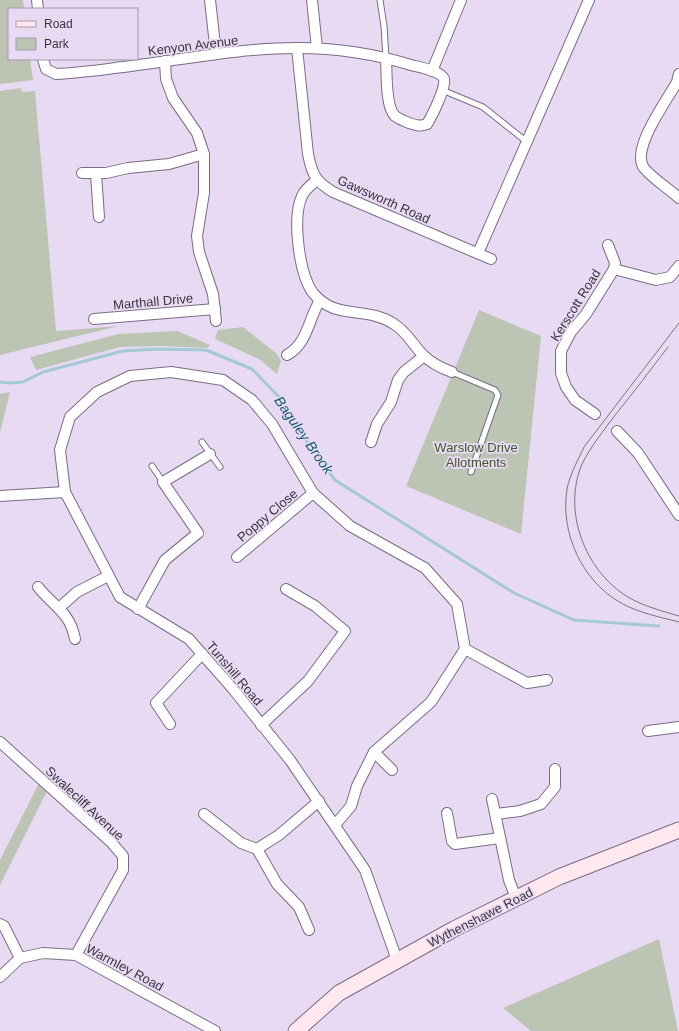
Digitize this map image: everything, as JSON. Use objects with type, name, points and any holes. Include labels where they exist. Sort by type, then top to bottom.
[{"type":"main road","name":"Wythenshawe Road","points":[[296,1031],[339,993],[454,928],[559,877],[679,830]]},
{"type":"street","points":[[210,0],[216,54]]},
{"type":"street","points":[[312,0],[318,48]]},
{"type":"street","points":[[386,58],[390,109],[399,119],[420,126],[427,124],[442,90],[444,79],[432,71],[461,0]]},
{"type":"street","points":[[478,253],[589,0]]},
{"type":"street","points":[[296,48],[308,154],[311,168],[317,180],[307,188],[302,195],[298,211],[298,226],[305,275],[309,286],[320,300],[328,306],[381,316],[402,330],[424,356],[432,363],[452,372]]},
{"type":"street","name":"Kenyon Avenue","points":[[43,60],[49,72],[66,74],[216,54],[296,48],[318,48],[386,58],[432,71]]},
{"type":"street","name":"Marthall Drive","points":[[165,62],[166,79],[173,98],[197,133],[204,154],[205,180],[197,236],[199,252],[213,294],[216,321]]},
{"type":"street","points":[[678,80],[644,141],[640,152],[644,168],[679,198]]},
{"type":"street","points":[[82,173],[96,174],[169,164],[204,154]]},
{"type":"street","points":[[96,174],[99,217]]},
{"type":"street","name":"Gawsworth Road","points":[[317,180],[333,192],[491,259]]},
{"type":"street","name":"Kerscott Road","points":[[595,414],[575,400],[566,387],[561,373],[561,351],[571,332],[586,314],[614,269],[614,263],[608,245]]},
{"type":"street","name":"Kerscott Road","points":[[614,269],[656,280],[670,277],[679,266]]},
{"type":"street","points":[[288,355],[300,346],[312,314],[320,300]]},
{"type":"street","name":"Marthall Drive","points":[[94,319],[215,309]]},
{"type":"street","points":[[371,442],[377,424],[391,402],[398,380],[408,369],[424,356]]},
{"type":"street","name":"Tunshill Road","points":[[313,493],[272,424],[252,400],[223,380],[171,372],[130,376],[97,392],[70,417],[60,450],[65,492],[120,597],[189,639],[290,760],[365,870],[397,960]]},
{"type":"street","points":[[617,431],[638,453],[675,501],[679,515]]},
{"type":"street","points":[[138,609],[165,560],[198,533],[163,482],[210,454]]},
{"type":"street","points":[[0,496],[65,492]]},
{"type":"street","points":[[313,493],[350,526],[425,568],[457,604],[465,649],[430,702],[374,752],[357,786],[351,806],[335,825]]},
{"type":"street","name":"Poppy Close","points":[[237,557],[313,493]]},
{"type":"street","points":[[60,607],[77,592],[108,576]]},
{"type":"street","points":[[38,587],[49,601],[60,607],[73,628],[75,639]]},
{"type":"street","points":[[261,725],[308,681],[344,631],[316,606],[286,589]]},
{"type":"street","points":[[465,649],[527,683],[547,680]]},
{"type":"street","points":[[170,724],[156,703],[202,654]]},
{"type":"street","points":[[648,731],[679,727]]},
{"type":"street","name":"Swalecliff Avenue","points":[[0,742],[111,842],[122,856],[122,870],[76,955]]},
{"type":"street","points":[[374,752],[392,770]]},
{"type":"street","points":[[496,814],[520,811],[541,804],[555,787],[555,769]]},
{"type":"street","points":[[492,798],[509,880],[516,898]]},
{"type":"street","points":[[257,849],[279,835],[319,801]]},
{"type":"street","points":[[447,813],[452,841],[455,844],[500,838]]},
{"type":"street","points":[[204,814],[242,843],[257,849],[277,884],[299,907],[309,930]]},
{"type":"street","points":[[0,924],[4,926],[20,958]]},
{"type":"street","name":"Warmley Road","points":[[0,977],[20,958],[43,952],[76,955],[216,1031]]},
{"type":"lane","points":[[380,0],[384,26],[386,58]]},
{"type":"lane","points":[[442,90],[483,107],[527,142]]},
{"type":"lane","points":[[452,372],[495,390],[498,395],[471,472]]},
{"type":"lane","points":[[202,442],[220,467]]},
{"type":"lane","points":[[152,466],[163,482]]},
{"type":"green space","points":[[0,0],[23,0],[24,8],[8,8],[8,60],[30,60],[33,80],[0,84]]},
{"type":"green space","points":[[21,88],[22,92],[35,91],[56,331],[119,326],[0,355],[0,91]]},
{"type":"green space","name":"Warslow Drive Allotments","points":[[479,310],[541,336],[521,534],[406,486]]},
{"type":"green space","points":[[243,327],[277,354],[281,361],[277,374],[259,359],[215,339],[218,330]]},
{"type":"green space","points":[[177,331],[210,345],[208,348],[161,346],[120,347],[36,370],[30,357],[119,334]]},
{"type":"green space","points":[[10,392],[0,433],[0,394]]},
{"type":"green space","points":[[39,783],[47,791],[0,885],[0,860]]},
{"type":"green space","points":[[659,939],[678,1031],[531,1031],[503,1008]]},
{"type":"waterway","name":"Baguley Brook","points":[[0,382],[23,382],[43,372],[123,351],[157,349],[206,350],[252,369],[282,400],[306,440],[335,480],[514,593],[574,620],[659,626]]},
{"type":"tram line","points":[[679,323],[584,447],[568,483],[566,506],[567,522],[571,539],[585,569],[595,582],[607,594],[621,603],[650,614],[679,622]]},
{"type":"tram line","points":[[668,347],[589,451],[582,464],[576,482],[575,501],[576,520],[581,538],[589,556],[600,572],[613,586],[628,597],[646,606],[679,616]]}]
